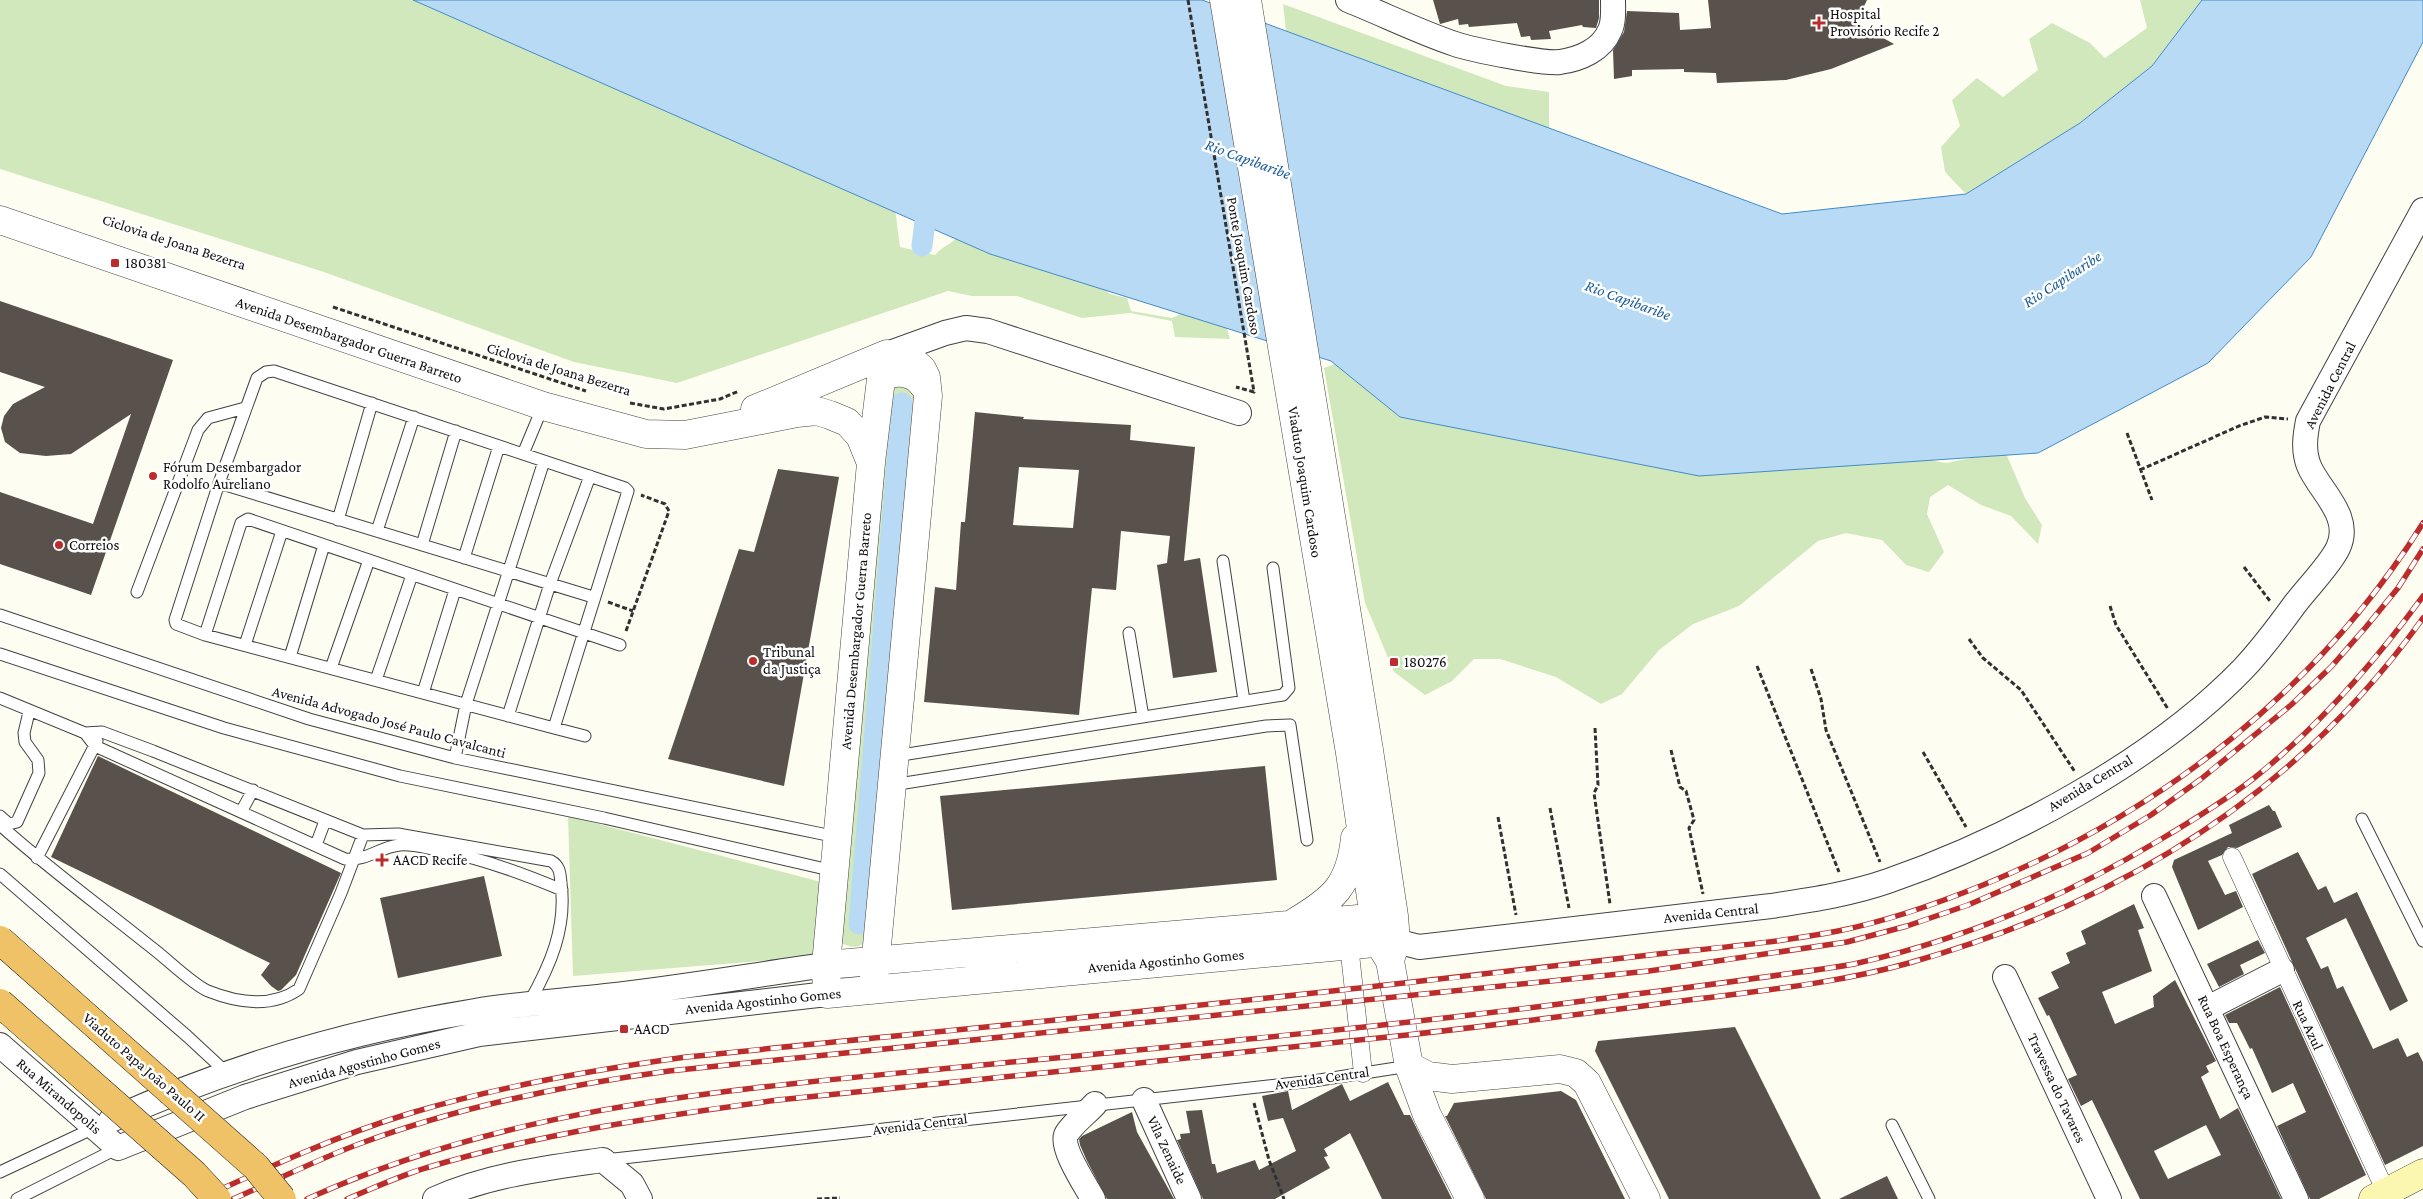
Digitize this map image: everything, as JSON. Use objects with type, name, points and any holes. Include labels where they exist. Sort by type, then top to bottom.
[{"type":"highway","name":"Viaduto Papa João Paulo II","points":[[0,940],[256,1167],[282,1199]]},
{"type":"highway","points":[[0,1003],[194,1174],[217,1199]]},
{"type":"main road","points":[[2380,1195],[2423,1173]]},
{"type":"street","name":"Viaduto Joaquim Cardoso","points":[[1224,0],[1359,752],[1355,794],[1386,936]]},
{"type":"street","name":"Viaduto Joaquim Cardoso","points":[[1247,0],[1386,936],[1409,1066],[1427,1115],[1470,1199]]},
{"type":"street","points":[[1348,0],[1456,44],[1521,58],[1559,62],[1581,56],[1593,50],[1605,40],[1611,29],[1613,0]]},
{"type":"street","name":"Avenida Central","points":[[1386,936],[1419,947],[1708,914],[1814,900],[1847,892],[1888,881],[1976,845],[2086,789],[2178,726],[2243,669],[2284,620],[2338,548],[2342,530],[2341,518],[2309,466],[2305,435],[2308,421],[2423,210]]},
{"type":"street","name":"Avenida Desembargador Guerra Barreto","points":[[0,220],[543,406],[646,434],[664,436],[703,431],[817,411],[847,422],[860,436],[871,463],[826,965],[827,994]]},
{"type":"street","name":"Avenida Desembargador Guerra Barreto","points":[[703,431],[887,354],[945,333],[966,328],[988,331],[1239,413]]},
{"type":"street","points":[[873,990],[928,392],[926,377],[914,361],[887,354]]},
{"type":"street","points":[[871,463],[878,389],[881,380],[887,374],[900,372],[920,380],[928,392]]},
{"type":"street","points":[[1291,924],[1320,907],[1335,895],[1343,884],[1353,856],[1356,834],[1355,794]]},
{"type":"street","name":"Rua Azul","points":[[2232,857],[2380,1195]]},
{"type":"street","name":"Rua Boa Esperança","points":[[2154,896],[2296,1199]]},
{"type":"street","name":"Avenida Agostinho Gomes","points":[[96,1127],[149,1103],[228,1074],[333,1041],[474,1011],[529,1003],[607,996],[826,965],[1291,924],[1386,936]]},
{"type":"street","name":"Avenida Agostinho Gomes","points":[[118,1148],[245,1097],[357,1062],[478,1034],[827,994],[1349,945],[1386,936]]},
{"type":"street","points":[[1349,945],[1363,1072]]},
{"type":"street","points":[[2208,1008],[2282,970]]},
{"type":"street","name":"Travessa do Tavares","points":[[2005,977],[2109,1199]]},
{"type":"street","name":"Rua Mirandopolis","points":[[0,1045],[118,1148]]},
{"type":"street","points":[[1409,1066],[1428,1076],[1445,1079],[1560,1069],[1576,1072],[1587,1083],[1646,1199]]},
{"type":"street","name":"Vila Zenaide","points":[[1144,1100],[1189,1199]]},
{"type":"street","points":[[1092,1199],[1069,1154],[1066,1142],[1067,1134],[1095,1104]]},
{"type":"street","points":[[603,1160],[632,1184],[640,1199]]},
{"type":"street","name":"Avenida Central","points":[[435,1199],[482,1182],[534,1170],[603,1160]]},
{"type":"lane","points":[[554,728],[628,491],[590,476],[274,371],[266,372],[256,378],[219,483],[175,620],[176,624],[181,628],[205,635],[245,645],[508,716],[554,728],[585,736]]},
{"type":"lane","points":[[338,520],[372,403]]},
{"type":"lane","points":[[523,454],[543,406]]},
{"type":"lane","points":[[137,592],[198,430],[208,418],[245,408]]},
{"type":"lane","points":[[377,531],[414,417]]},
{"type":"lane","points":[[422,545],[456,431]]},
{"type":"lane","points":[[464,558],[499,446]]},
{"type":"lane","points":[[455,758],[466,704],[544,461]]},
{"type":"lane","points":[[508,716],[550,584],[590,476]]},
{"type":"lane","points":[[219,483],[594,597]]},
{"type":"lane","points":[[205,635],[241,523],[248,519],[620,646]]},
{"type":"lane","points":[[245,645],[282,531]]},
{"type":"lane","points":[[290,657],[324,545]]},
{"type":"lane","points":[[331,668],[369,560]]},
{"type":"lane","points":[[1223,560],[1244,700]]},
{"type":"lane","points":[[894,756],[1283,695],[1289,688],[1273,568]]},
{"type":"lane","points":[[376,680],[412,575]]},
{"type":"lane","points":[[423,693],[455,590]]},
{"type":"lane","name":"Avenida Advogado José Paulo Cavalcanti","points":[[0,615],[309,719],[455,758],[838,837]]},
{"type":"lane","points":[[1129,633],[1143,717]]},
{"type":"lane","points":[[0,654],[224,728],[400,776],[604,818],[834,871]]},
{"type":"lane","points":[[0,698],[29,712],[85,733],[102,732],[153,750],[363,835],[398,834],[551,861],[560,869],[562,890],[561,928],[556,947],[543,979],[529,1003],[532,1028]]},
{"type":"lane","points":[[0,816],[9,824],[17,822],[39,773],[38,760],[25,742],[24,734],[29,712]]},
{"type":"lane","points":[[892,785],[1266,726],[1290,726],[1307,840]]},
{"type":"lane","points":[[37,858],[102,732]]},
{"type":"lane","points":[[85,733],[95,746],[345,858],[359,860],[388,848],[414,846],[459,854],[517,871],[562,890]]},
{"type":"lane","points":[[146,769],[153,750]]},
{"type":"lane","points":[[241,812],[253,790]]},
{"type":"lane","points":[[2362,818],[2423,941]]},
{"type":"lane","points":[[316,845],[325,821]]},
{"type":"lane","points":[[0,824],[37,858],[207,991],[244,1001],[270,1002],[287,998],[299,989],[363,835]]},
{"type":"lane","points":[[0,874],[188,1036],[228,1074]]},
{"type":"lane","name":"Avenida Central","points":[[603,1160],[1313,1081],[1409,1066]]},
{"type":"lane","points":[[1892,1125],[1929,1199]]},
{"type":"lane","points":[[0,1172],[96,1127]]},
{"type":"lane","points":[[17,1199],[118,1148]]},
{"type":"path","name":"Ponte Joaquim Cardoso","points":[[1188,0],[1254,392],[1226,384]]},
{"type":"path","name":"Ciclovia de Joana Bezerra","points":[[327,305],[589,392]]},
{"type":"path","name":"Ciclovia de Joana Bezerra","points":[[626,403],[664,408],[720,399],[747,388]]},
{"type":"path","points":[[2140,470],[2239,426],[2265,417],[2308,421]]},
{"type":"path","points":[[2127,434],[2152,500]]},
{"type":"path","points":[[620,646],[670,511],[665,504],[628,491]]},
{"type":"path","points":[[2244,567],[2284,620]]},
{"type":"path","points":[[594,597],[633,611]]},
{"type":"path","points":[[2110,606],[2116,625],[2178,726]]},
{"type":"path","points":[[1969,639],[1983,658],[2021,690],[2086,789]]},
{"type":"path","points":[[1757,666],[1847,892]]},
{"type":"path","points":[[1811,669],[1821,699],[1826,730],[1888,881]]},
{"type":"path","points":[[1595,728],[1598,785],[1594,793],[1613,924]]},
{"type":"path","points":[[1671,750],[1680,787],[1686,791],[1692,808],[1694,820],[1689,828],[1708,914]]},
{"type":"path","points":[[1922,752],[1976,845]]},
{"type":"path","points":[[1550,808],[1573,929]]},
{"type":"path","points":[[1498,817],[1520,935]]},
{"type":"path","points":[[1250,1088],[1269,1160],[1284,1199]]},
{"type":"path","points":[[817,1199],[840,1198]]},
{"type":"green space","points":[[0,0],[461,0],[894,201],[900,247],[935,255],[959,235],[1094,281],[1110,294],[1127,298],[1131,311],[1172,318],[1189,310],[1225,322],[1230,339],[1175,337],[1172,321],[1130,313],[1082,318],[1017,296],[972,296],[948,291],[677,383],[574,362],[321,271],[0,169]]},
{"type":"green space","points":[[2140,0],[2202,0],[2152,66],[2080,123],[1966,194],[1945,172],[1941,147],[1960,126],[1952,100],[1977,78],[2003,97],[2038,70],[2029,39],[2052,23],[2090,43],[2105,58],[2147,28]]},
{"type":"green space","points":[[1283,4],[1506,86],[1549,92],[1549,128],[1286,31]]},
{"type":"green space","points":[[1340,362],[1946,463],[2005,451],[2025,498],[2042,525],[2038,544],[2011,516],[1981,505],[1948,485],[1930,497],[1927,514],[1944,552],[1929,572],[1906,565],[1882,540],[1846,533],[1818,541],[1739,606],[1693,624],[1659,650],[1622,694],[1601,704],[1556,677],[1500,659],[1474,659],[1452,681],[1425,695],[1394,672],[1365,603],[1324,368]]},
{"type":"green space","points":[[898,382],[921,394],[873,934],[860,946],[852,947],[835,940],[882,397]]},
{"type":"green space","points":[[568,816],[825,883],[822,956],[573,976]]},
{"type":"water","name":"Rio Capibaribe","points":[[413,0],[1202,0],[1782,214],[1966,194],[2080,123],[2152,66],[2202,0],[2423,0],[2423,42],[2311,257],[2208,363],[2038,453],[1699,476],[1400,417],[1331,361],[990,254]]},
{"type":"building","points":[[1433,0],[1599,0],[1599,18],[1596,28],[1583,27],[1582,25],[1549,31],[1551,39],[1531,40],[1530,36],[1521,37],[1517,23],[1469,27],[1468,24],[1459,25],[1458,19],[1440,24]]},
{"type":"building","name":"Hospital Provisório Recife 2","points":[[1708,0],[1867,0],[1856,23],[1894,44],[1831,69],[1786,80],[1717,83],[1716,73],[1684,72],[1684,69],[1632,70],[1632,76],[1614,79],[1613,50],[1624,32],[1627,11],[1679,13],[1680,30],[1711,28]]},
{"type":"building","points":[[0,301],[173,360],[91,595],[0,564],[0,492],[93,524],[131,414],[71,454],[46,456],[20,453],[5,442],[1,428],[4,416],[13,404],[45,387],[0,372]]},
{"type":"building","points":[[975,412],[1024,417],[1023,419],[1131,425],[1130,440],[1195,447],[1184,561],[1200,558],[1217,672],[1173,678],[1157,565],[1167,563],[1170,536],[1121,531],[1116,590],[1092,588],[1079,715],[924,702],[935,587],[956,590],[961,522],[965,522]],"holes":[[[1019,467],[1079,470],[1073,528],[1013,525]]]},
{"type":"building","name":"Tribunal da Justiça","points":[[778,469],[839,477],[784,786],[668,759],[739,549],[754,552]]},
{"type":"building","points":[[98,756],[341,873],[296,975],[281,990],[278,991],[271,986],[261,975],[270,963],[51,857]]},
{"type":"building","points":[[1265,766],[1277,880],[952,910],[940,796]]},
{"type":"building","points":[[2269,805],[2275,811],[2282,827],[2237,848],[2228,847],[2222,855],[2208,861],[2225,895],[2236,891],[2243,907],[2198,930],[2172,867],[2174,860],[2232,833],[2229,825]]},
{"type":"building","points":[[2298,852],[2318,890],[2326,886],[2334,903],[2357,892],[2408,1001],[2390,1011],[2346,918],[2306,938],[2321,969],[2328,966],[2337,989],[2343,986],[2373,1049],[2398,1038],[2407,1057],[2418,1052],[2423,1062],[2423,1146],[2385,1165],[2252,874]]},
{"type":"building","points":[[484,876],[502,956],[398,978],[380,898]]},
{"type":"building","points":[[2134,904],[2144,928],[2138,930],[2152,971],[2102,992],[2115,1024],[2154,1007],[2153,996],[2175,980],[2216,1061],[2206,1066],[2209,1072],[2201,1077],[2220,1119],[2238,1108],[2281,1199],[2140,1199],[2092,1100],[2081,1106],[2068,1079],[2077,1075],[2049,1015],[2047,1016],[2038,998],[2059,988],[2051,972],[2070,963],[2066,953],[2086,944],[2081,931]],"holes":[[[2206,1125],[2221,1155],[2168,1179],[2154,1151]]]},
{"type":"building","points":[[2258,940],[2265,953],[2240,965],[2244,974],[2219,987],[2207,964]]},
{"type":"building","points":[[2280,987],[2366,1175],[2319,1199],[2310,1199],[2277,1126],[2306,1112],[2293,1083],[2272,1093],[2252,1048],[2250,1049],[2237,1023],[2229,1023],[2225,1015]]},
{"type":"building","points":[[1735,1027],[1821,1199],[1669,1199],[1595,1051],[1598,1041]]},
{"type":"building","points":[[1388,1082],[1404,1115],[1410,1115],[1452,1199],[1382,1199],[1350,1133],[1324,1149],[1328,1156],[1324,1157],[1330,1168],[1275,1199],[1203,1199],[1177,1140],[1181,1139],[1180,1134],[1190,1133],[1186,1111],[1202,1110],[1212,1164],[1215,1164],[1217,1173],[1255,1160],[1259,1170],[1296,1151],[1283,1118],[1268,1121],[1262,1096],[1288,1091],[1292,1110],[1342,1084],[1350,1101]]},
{"type":"building","points":[[1561,1091],[1576,1100],[1625,1199],[1486,1199],[1445,1116],[1447,1116],[1454,1103]]},
{"type":"building","points":[[1132,1112],[1137,1132],[1174,1199],[1107,1199],[1087,1161],[1079,1139]]},
{"type":"building","points":[[1887,1176],[1898,1199],[1839,1199]]},
{"type":"waterway","points":[[922,246],[928,196]]},
{"type":"waterway","points":[[859,924],[902,403]]},
{"type":"railway","points":[[200,1199],[330,1141],[411,1113],[513,1087],[616,1067],[686,1057],[1218,1003],[1744,945],[1838,931],[1893,917],[1983,885],[2049,855],[2113,821],[2174,782],[2232,738],[2286,691],[2336,639],[2382,583],[2423,523]]},
{"type":"railway","points":[[233,1199],[343,1150],[396,1131],[473,1108],[591,1083],[669,1071],[1649,971],[1847,942],[1907,926],[1968,905],[2088,853],[2151,815],[2201,779],[2291,705],[2331,667],[2398,588],[2423,549]]},
{"type":"railway","points":[[307,1199],[386,1167],[466,1141],[547,1121],[628,1106],[711,1093],[794,1084],[1273,1037],[1506,1011],[1710,985],[1854,964],[1934,943],[2011,915],[2086,881],[2122,862],[2218,804],[2277,759],[2322,716],[2365,670],[2423,596]]},
{"type":"railway","points":[[347,1199],[429,1167],[515,1144],[690,1112],[778,1100],[1509,1023],[1796,986],[1853,976],[1909,963],[1986,939],[2060,909],[2130,875],[2197,835],[2260,790],[2318,739],[2373,682],[2423,618]]},
{"type":"place","name":"Hospital Provisório Recife 2","points":[[1819,23]]},
{"type":"place","name":"180381","points":[[115,263]]},
{"type":"place","name":"Fórum Desembargador Rodolfo Aureliano","points":[[153,476]]},
{"type":"place","name":"Correios","points":[[59,545]]},
{"type":"place","name":"Tribunal da Justiça","points":[[753,661]]},
{"type":"place","name":"180276","points":[[1394,662]]},
{"type":"place","name":"AACD Recife","points":[[382,860]]},
{"type":"place","name":"AACD","points":[[624,1029]]}]
